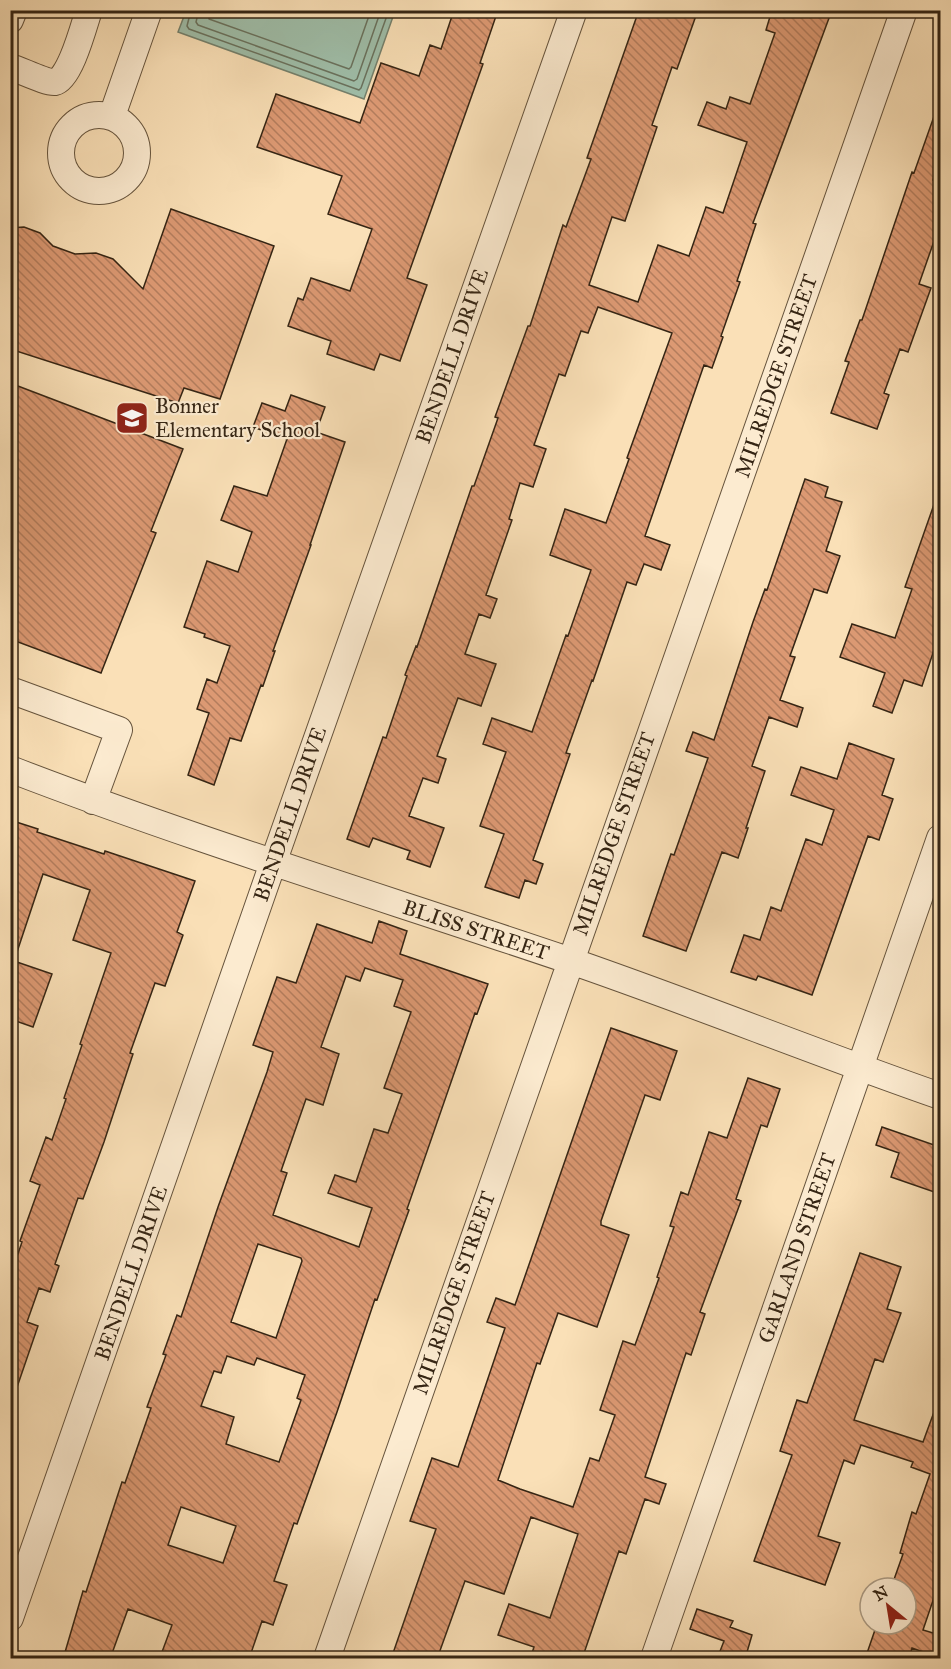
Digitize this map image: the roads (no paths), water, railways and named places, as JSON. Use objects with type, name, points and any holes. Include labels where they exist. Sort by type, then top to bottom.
[{"type":"street","points":[[10,20],[14,10]]},
{"type":"street","points":[[10,67],[53,82],[61,80],[69,68],[89,10]]},
{"type":"street","points":[[112,116],[149,10]]},
{"type":"street","name":"BENDELL DRIVE","points":[[10,1618],[574,10]]},
{"type":"street","name":"MILREDGE STREET","points":[[327,1659],[904,10]]},
{"type":"street","points":[[10,690],[119,730],[93,801]]},
{"type":"street","name":"BLISS STREET","points":[[10,769],[93,801],[273,864],[570,961],[940,1096]]},
{"type":"street","name":"GARLAND STREET","points":[[654,1659],[940,838]]},
{"type":"water","points":[[186,10],[395,11],[364,99],[178,32]]},
{"type":"place","name":"Bonner Elementary School","points":[[132,418]]}]
